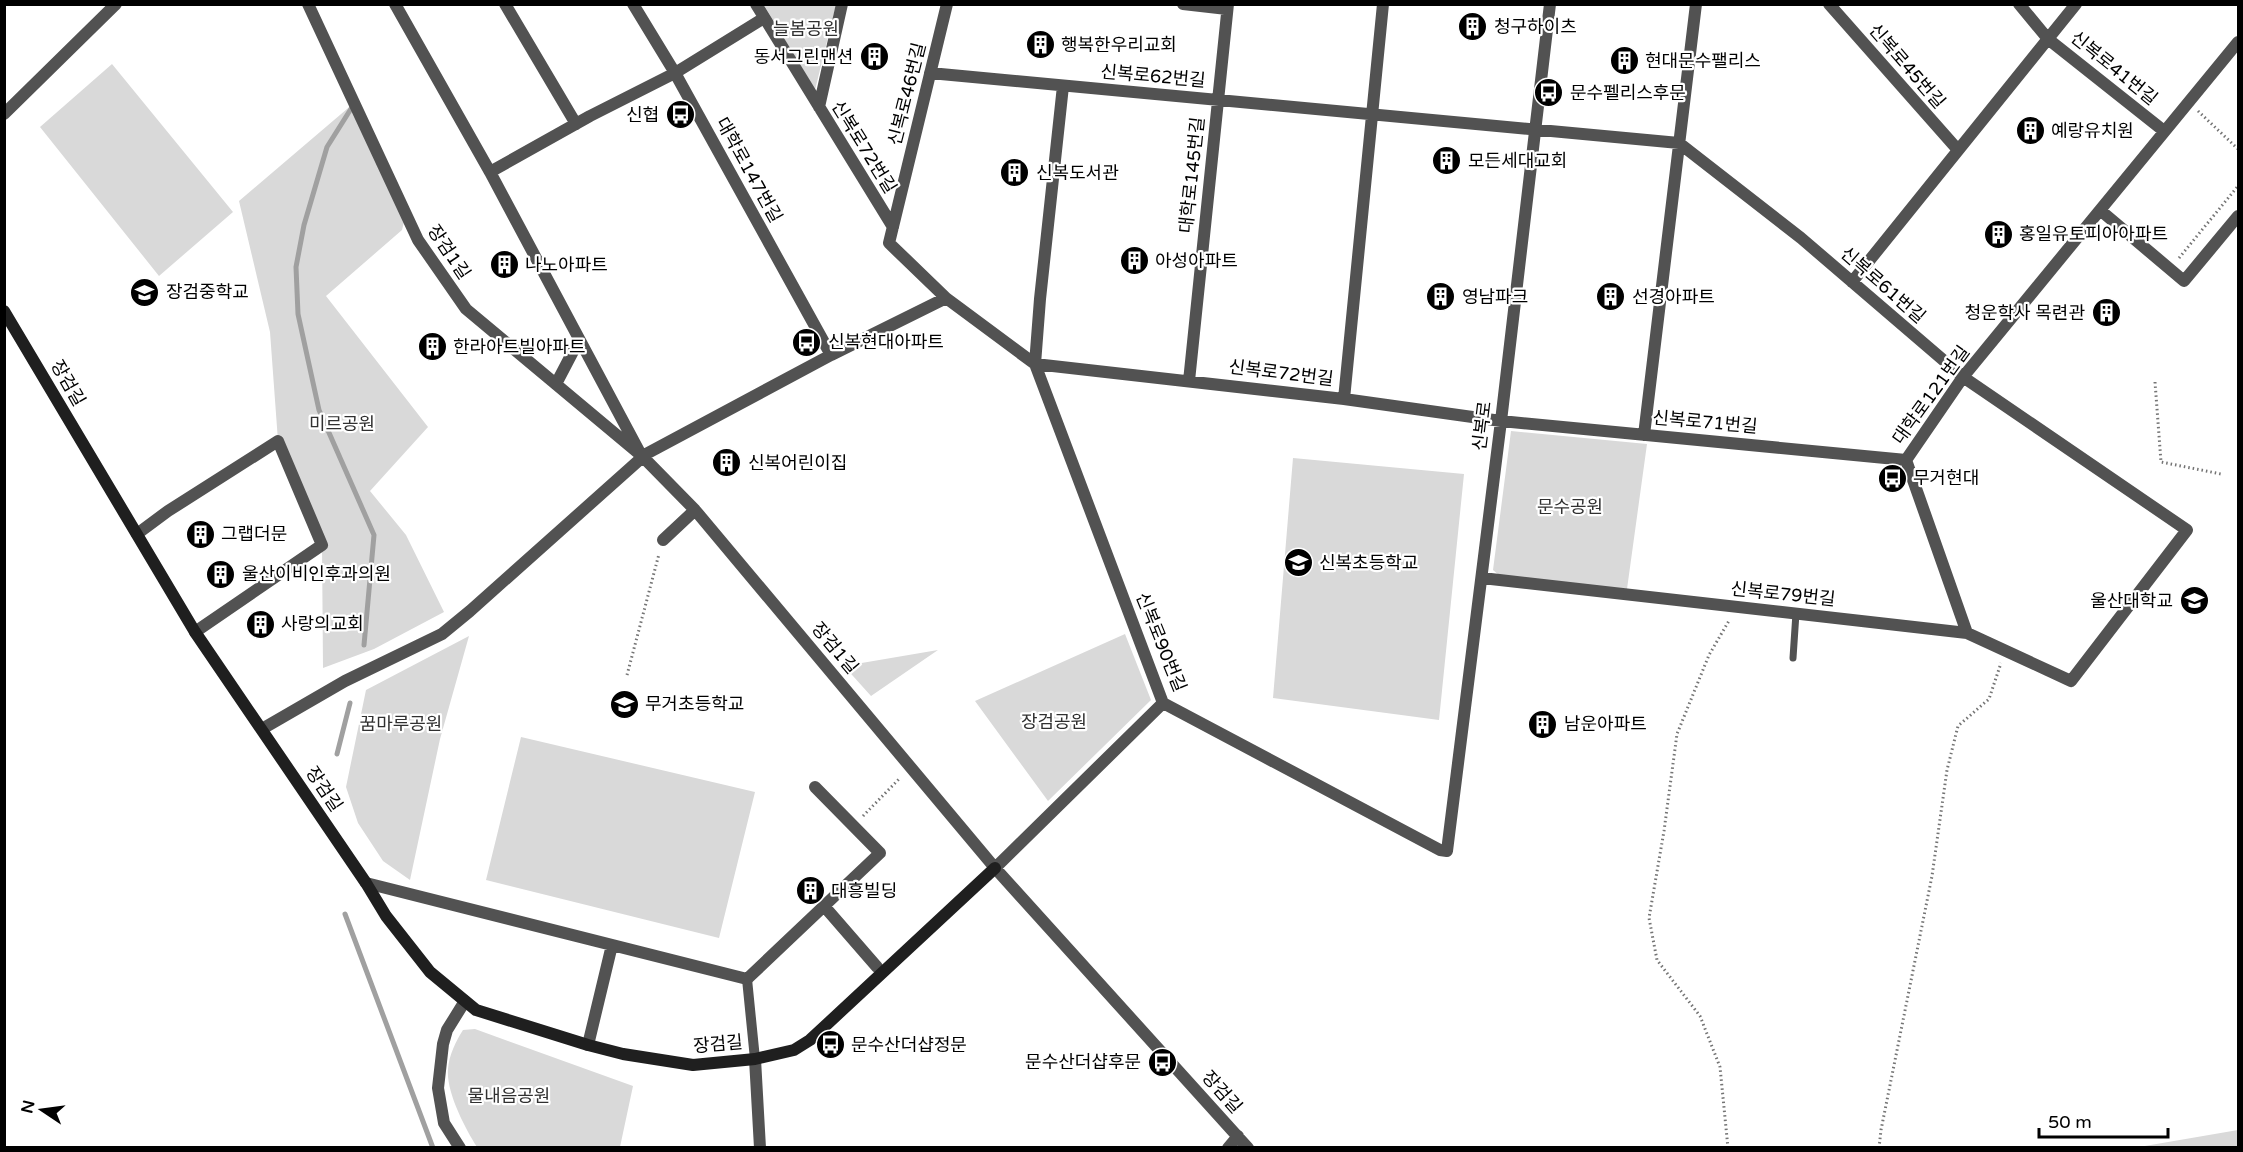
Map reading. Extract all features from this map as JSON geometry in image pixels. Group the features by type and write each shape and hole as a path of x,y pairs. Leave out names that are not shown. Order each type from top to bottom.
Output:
{"main road":[{"name":"장검길","path":"4,311 195,632 386,916 430,972 476,1010 623,1054 693,1065 755,1059 794,1050 810,1040 995,868"}],"street":[{"path":"4,114 116,4"},
{"name":"장검1길","path":"308,4 417,240 466,309 643,457 695,510 912,766 995,868"},
{"name":"장검1길","path":"395,4 643,457"},
{"path":"506,4 576,124"},
{"name":"대학로147번길","path":"633,4 675,73 831,356"},
{"name":"신복로72번길","path":"756,4 893,227 889,243 946,298 1035,363 1344,399 1501,421"},
{"path":"819,107 842,4"},
{"name":"신복로46번길","path":"893,227 947,4"},
{"name":"대학로145번길","path":"1183,4 1228,7 1189,381"},
{"path":"1372,114 1383,4"},
{"name":"신복로","path":"1447,851 1550,4"},
{"path":"1644,435 1696,4"},
{"name":"신복로45번길","path":"1829,4 1958,150"},
{"name":"신복로41번길","path":"2019,4 2048,39 2164,132"},
{"path":"1852,282 2076,4"},
{"path":"489,172 675,73 764,18"},
{"name":"대학로121번길","path":"1967,633 1906,460 1963,377 2238,42"},
{"name":"신복로62번길","path":"930,73 1535,129"},
{"path":"1035,363 1063,86"},
{"name":"신복로72번길","path":"1344,399 1372,114"},
{"path":"1535,129 1679,143"},
{"name":"신복로61번길","path":"1679,143 1801,238 1963,377 2187,530 2071,681"},
{"path":"2100,210 2184,281 2238,216"},
{"path":"262,729 345,681 442,634 479,604 643,457 831,356 946,298"},
{"path":"556,384 579,340"},
{"name":"신복로90번길","path":"1035,363 1163,703 1440,850 1447,851"},
{"name":"신복로71번길","path":"1501,421 1906,460"},
{"path":"137,534 168,511 278,441 322,545 195,632"},
{"path":"663,540 695,510"},
{"name":"신복로79번길","path":"1482,578 1967,633 2071,681"},
{"path":"995,868 1163,703"},
{"path":"747,979 880,853 815,787"},
{"name":"장검길","path":"995,868 1248,1148"},
{"path":"366,884 747,979"},
{"path":"824,906 877,967"},
{"path":"588,1045 612,945"},
{"path":"747,979 755,1059 760,1148"},
{"path":"460,1148 444,1123 438,1088 443,1044 447,1030 465,1001"},
{"path":"1228,1148 1238,1136"}],"lane":[{"path":"1793,658 1796,613"}],"path":[{"path":"2188,103 2238,148"},
{"path":"2170,269 2238,186"},
{"path":"2154,382 2161,462 2222,474"},
{"path":"627,675 663,540"},
{"path":"1728,1148 1720,1067 1700,1016 1657,960 1649,918 1677,734 1709,655 1736,607"},
{"path":"1880,1148 1881,1130 1932,876 1947,770 1958,726 1989,699 2003,650"},
{"path":"854,826 912,766"}],"green space":[{"name":"늘봄공원","path":"764,5 836,5 815,90"},
{"path":"112,64 233,212 159,276 40,127"},
{"name":"미르공원","path":"354,103 406,214 402,230 326,296 428,427 370,491 406,535 444,612 374,649 323,668 322,545 278,441 270,332 239,201"},
{"name":"문수공원","path":"1511,431 1647,444 1627,589 1500,576 1493,570"},
{"path":"1293,458 1464,474 1439,720 1273,698"},
{"name":"장검공원","path":"1125,634 1151,700 1048,801 975,701"},
{"name":"꿈마루공원","path":"469,636 440,739 410,880 383,861 358,823 346,787 366,690"},
{"path":"938,650 871,696 844,666"},
{"path":"521,737 755,792 719,938 486,880"},
{"name":"물내음공원","path":"475,1029 633,1086 620,1147 477,1147 453,1099 448,1078 453,1048 463,1030"},
{"path":"2238,1130 2238,1147 2139,1147"}],"waterway":[{"path":"354,104 327,147 304,225 296,267 298,314 319,410 374,535 364,645"},
{"path":"337,754 350,703"},
{"path":"345,914 433,1148"}],"place":[{"name":"청구하이츠","path":"1473,27"},
{"name":"행복한우리교회","path":"1040,45"},
{"name":"동서그린맨션","path":"874,57"},
{"name":"현대문수팰리스","path":"1624,61"},
{"name":"문수펠리스후문","path":"1549,93"},
{"name":"신협","path":"680,115"},
{"name":"예랑유치원","path":"2030,131"},
{"name":"모든세대교회","path":"1447,161"},
{"name":"신복도서관","path":"1015,173"},
{"name":"홍일유토피아아파트","path":"1998,234"},
{"name":"아성아파트","path":"1134,261"},
{"name":"나노아파트","path":"504,265"},
{"name":"장검중학교","path":"145,292"},
{"name":"영남파크","path":"1441,297"},
{"name":"선경아파트","path":"1611,297"},
{"name":"청운학사 목련관","path":"2106,313"},
{"name":"신복현대아파트","path":"807,342"},
{"name":"한라아트빌아파트","path":"432,347"},
{"name":"신복어린이집","path":"727,463"},
{"name":"무거현대","path":"1892,478"},
{"name":"그랩더문","path":"200,534"},
{"name":"신복초등학교","path":"1298,563"},
{"name":"울산이비인후과의원","path":"221,574"},
{"name":"울산대학교","path":"2194,601"},
{"name":"사랑의교회","path":"260,624"},
{"name":"무거초등학교","path":"624,704"},
{"name":"남운아파트","path":"1543,724"},
{"name":"대흥빌딩","path":"810,891"},
{"name":"문수산더샵정문","path":"830,1045"},
{"name":"문수산더샵후문","path":"1162,1062"}]}
